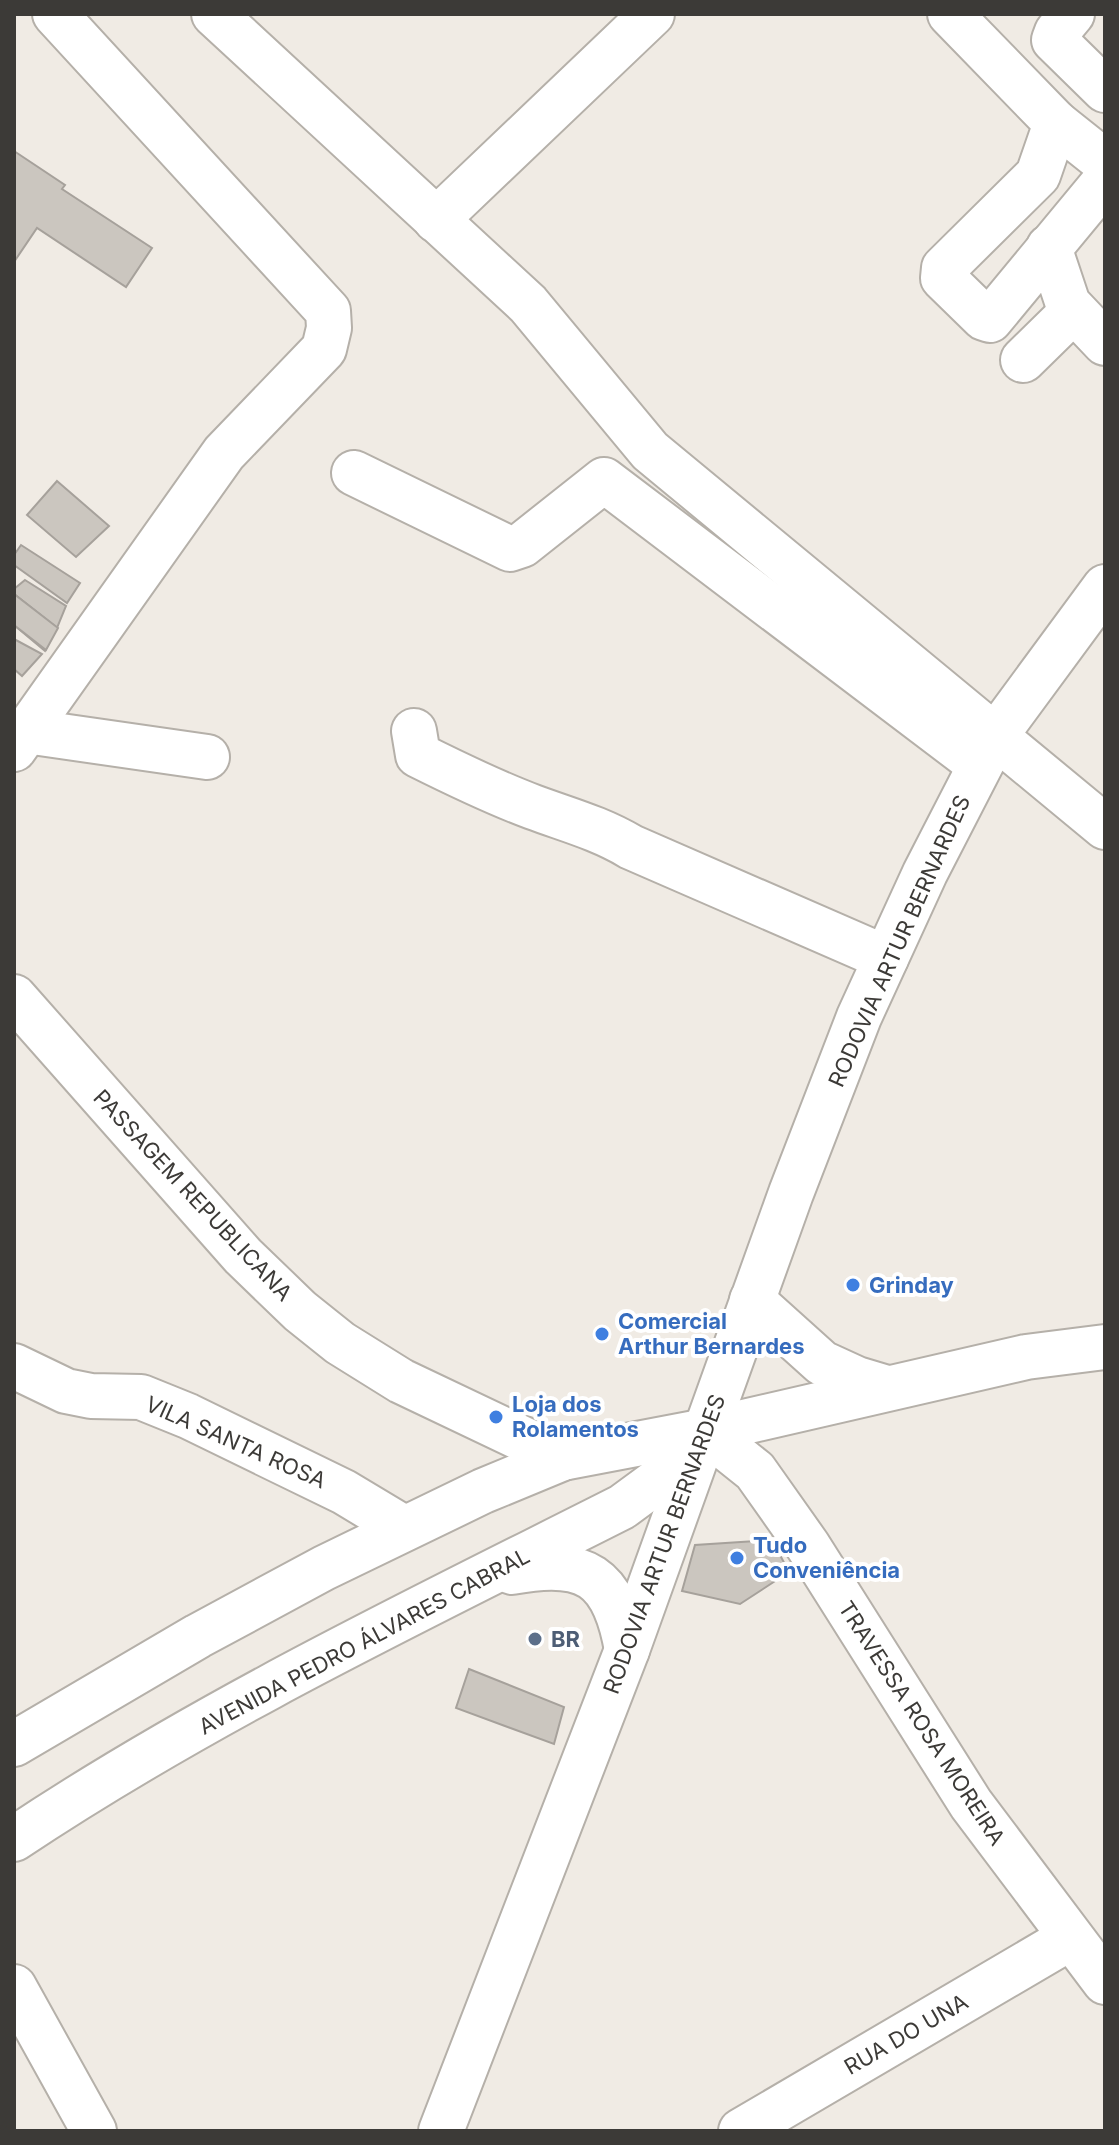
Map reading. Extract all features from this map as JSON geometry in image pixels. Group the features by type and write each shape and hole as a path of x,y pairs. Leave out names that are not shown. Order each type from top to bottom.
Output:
{"main road":[{"path":"20,740 224,453 324,349 329,328 328,311 55,14"},
{"path":"214,14 528,304 650,451 988,750"},
{"path":"436,220 652,14"},
{"path":"1072,14 1054,40 1105,90"},
{"path":"1091,14 1105,27"},
{"path":"973,22 1056,123 1105,162"},
{"path":"1056,123 1038,175 944,268 942,275 984,318 990,320 1105,181"},
{"path":"1049,247 1064,296 1073,311 1105,343"},
{"path":"1023,360 1073,311"},
{"path":"354,473 510,549 522,545 604,480 650,451"},
{"path":"604,480 988,750 1105,827"},
{"name":"RODOVIA ARTUR BERNARDES","path":"441,2131 627,1650 752,1300 859,1017 925,873 988,750 1105,587"},
{"path":"414,731 418,755 474,783 533,807 601,829 631,847 886,958"},
{"path":"20,740 207,757"},
{"name":"PASSAGEM REPUBLICANA","path":"14,997 243,1256 300,1311 340,1343 401,1381 563,1458"},
{"path":"752,1300 822,1363 887,1388"},
{"path":"14,1744 198,1636 404,1528 563,1458 705,1431 1026,1357 1102,1353"},
{"name":"VILA SANTA ROSA","path":"14,1366 66,1391 91,1396 141,1397 188,1416 344,1492 404,1528"},
{"name":"AVENIDA PEDRO ÁLVARES CABRAL","path":"14,1839 162,1748 361,1638 622,1507 656,1482 705,1431"},
{"name":"TRAVESSA ROSA MOREIRA","path":"705,1431 755,1471 808,1546 971,1804 1105,1982"},
{"path":"482,1578 539,1568 578,1570 601,1586 615,1605 627,1650"},
{"name":"RUA DO UNA","path":"741,2131 1070,1938"},
{"path":"14,1987 94,2131"}],"building":[{"path":"14,151 65,185 62,189 152,248 126,287 37,228 14,262"},
{"path":"57,481 109,526 76,557 27,515"},
{"path":"21,545 80,583 67,603 14,565 14,555"},
{"path":"25,580 66,606 57,628 14,594 14,589"},
{"path":"14,594 57,628 45,651 14,625"},
{"path":"14,594 58,628 46,650 14,625"},
{"path":"14,639 42,654 22,676 14,669"},
{"name":"Tudo Conveniência","path":"772,1540 789,1572 740,1604 682,1591 695,1545"},
{"path":"469,1669 564,1707 554,1744 456,1708"}],"place":[{"name":"Grinday","path":"853,1285"},
{"name":"Comercial Arthur Bernardes","path":"602,1334"},
{"name":"Loja dos Rolamentos","path":"496,1417"},
{"name":"Tudo Conveniência","path":"737,1558"},
{"name":"BR","path":"535,1639"}]}
